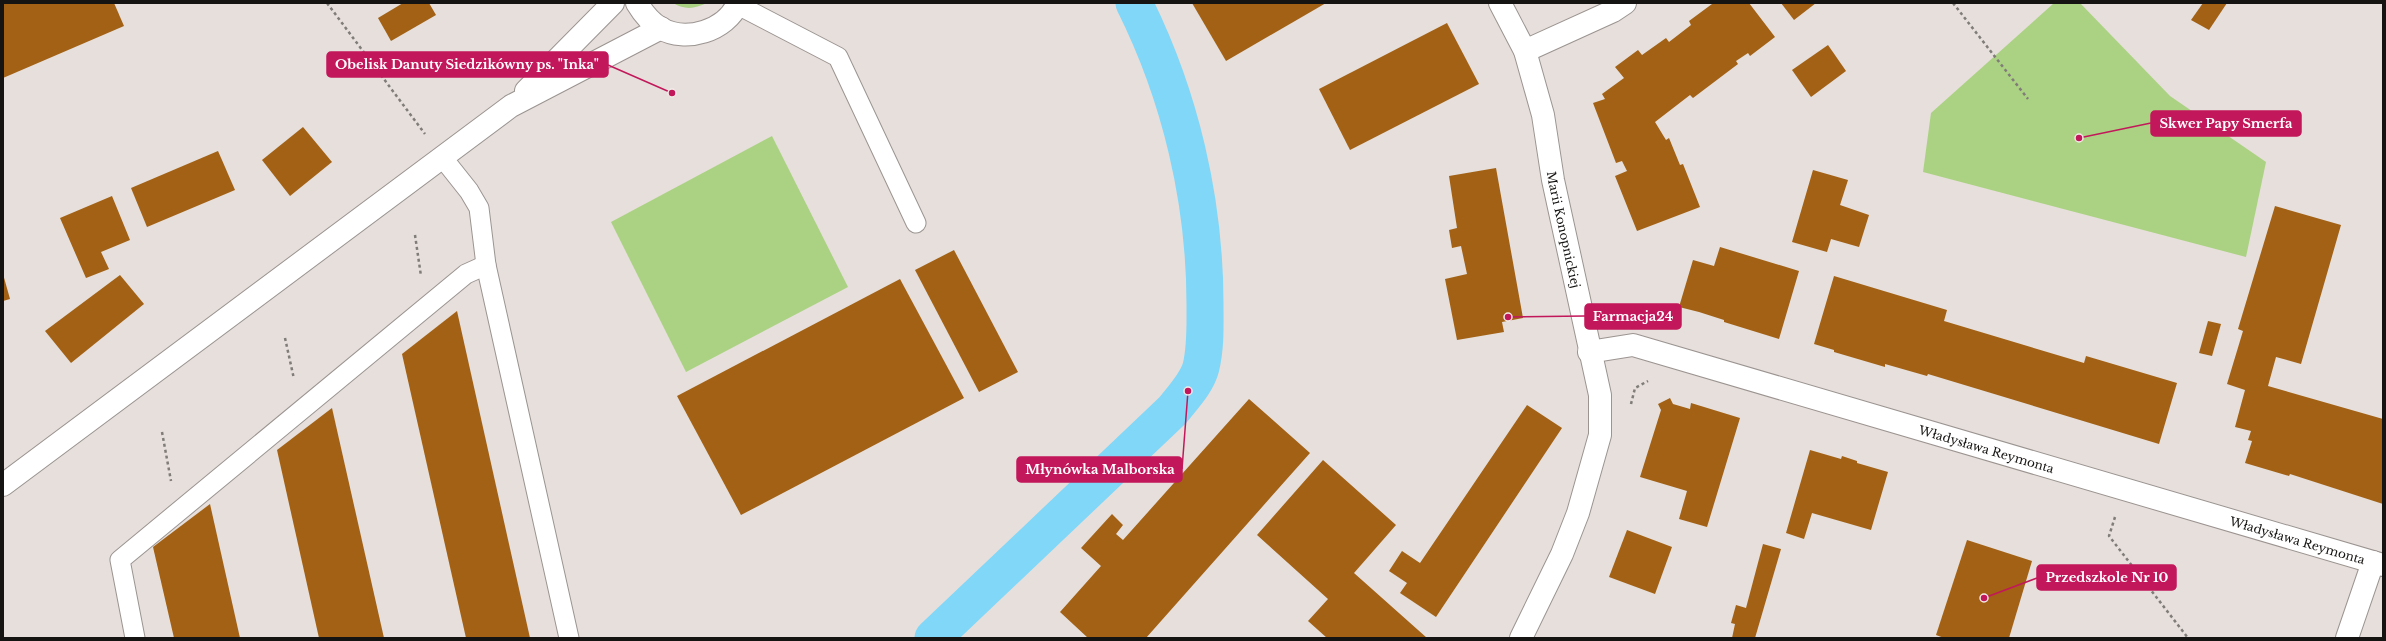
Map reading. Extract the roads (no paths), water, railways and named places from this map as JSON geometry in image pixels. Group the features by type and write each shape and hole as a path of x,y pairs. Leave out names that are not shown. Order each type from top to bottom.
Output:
{"street":[{"path":"3,485 511,106 613,3"},
{"path":"637,3 646,17 660,28 677,34 694,34 710,30 725,20 738,4"},
{"name":"Marii Konopnickiej","path":"1500,3 1525,51 1543,114 1553,180 1589,352 1600,395 1600,435 1578,513 1562,554 1521,638"},
{"path":"1525,51 1613,11 1625,3"},
{"path":"511,106 660,28"},
{"name":"Władysława Reymonta","path":"1589,352 1633,345 2378,564"},
{"path":"2347,638 2378,564"}],"lane":[{"path":"738,4 838,57 916,223"},
{"path":"442,157 469,191 479,208 486,265 570,638"},
{"path":"135,638 120,560 466,274 486,265"}],"waterway":[{"path":"933,638 1173,410 1193,384 1201,367 1205,336 1204,265 1195,187 1177,111 1150,38 1134,3"}],"place":[{"name":"Obelisk Danuty Siedzikówny ps. \"Inka\"","path":"672,93"},
{"name":"Skwer Papy Smerfa","path":"2079,138"},
{"name":"Farmacja24","path":"1508,317"},
{"name":"Młynówka Malborska","path":"1188,391"},
{"name":"Przedszkole Nr 10","path":"1984,598"}]}
